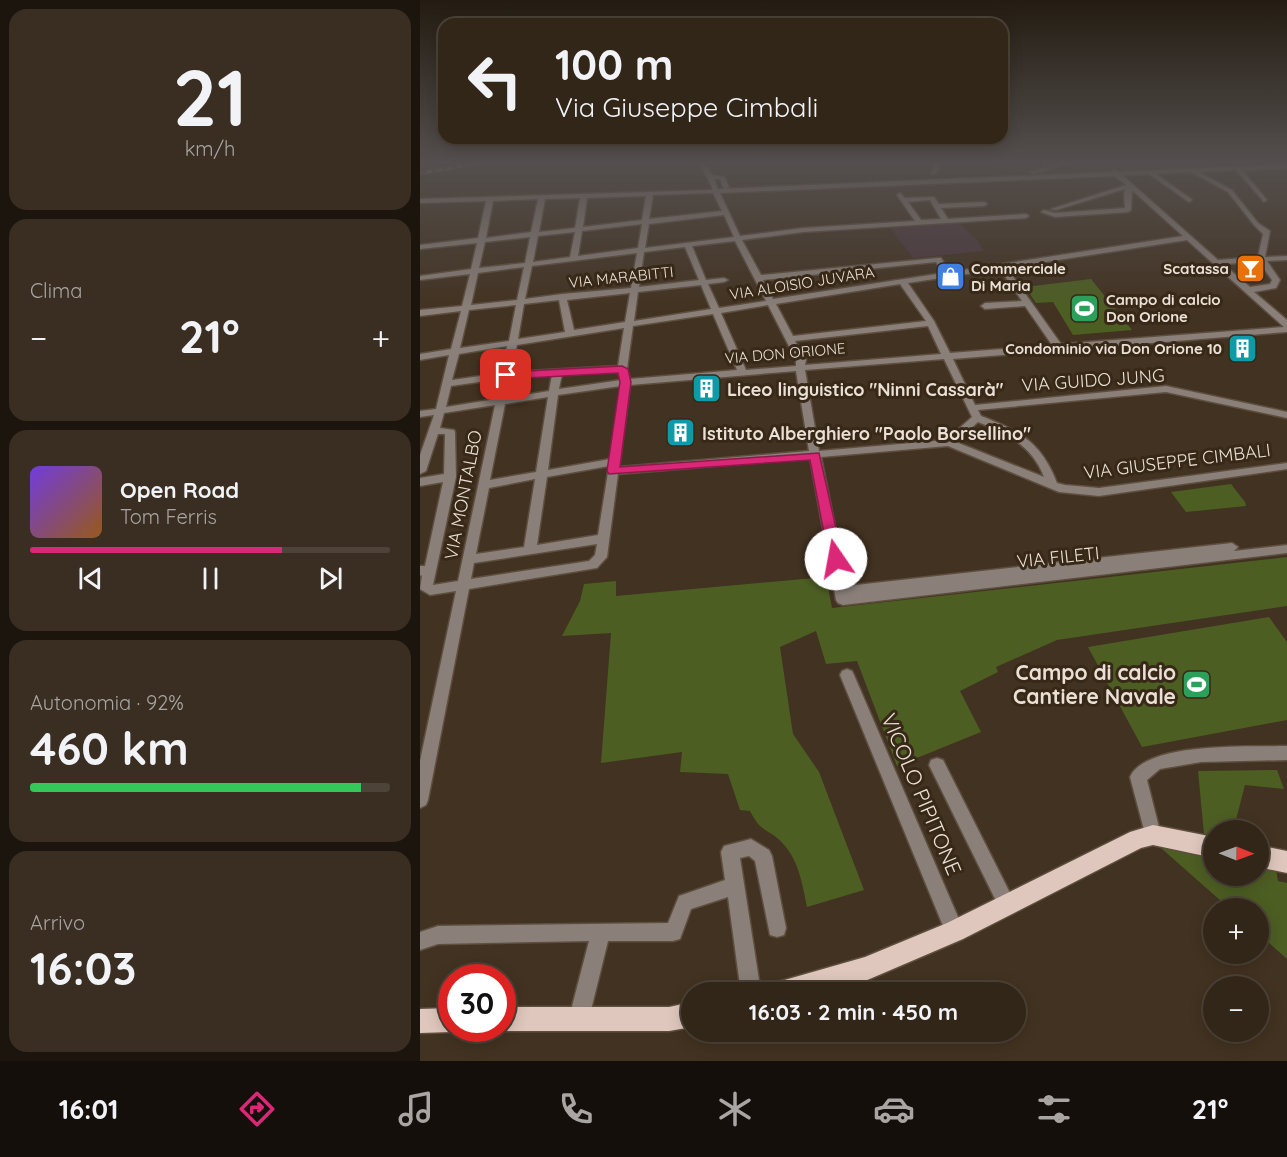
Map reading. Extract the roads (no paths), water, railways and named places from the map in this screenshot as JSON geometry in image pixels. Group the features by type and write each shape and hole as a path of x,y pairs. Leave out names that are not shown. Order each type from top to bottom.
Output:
{"main road":[{"path":"820,982 866,969 956,930 1138,839 1153,835 1203,846"},
{"path":"1269,858 1287,862"},
{"path":"516,1019 669,1019 681,1016"},
{"path":"420,1021 438,1020"}],"street":[{"path":"420,471 440,411 488,212"},
{"name":"VIA MONTALBO","path":"420,800 423,776 539,212"},
{"path":"574,258 582,212"},
{"path":"434,430 450,432 450,477 425,570 426,588 463,585 593,566 601,557 605,538 626,382 622,369 647,212"},
{"path":"912,212 919,222"},
{"path":"941,212 946,220"},
{"path":"1046,212 1055,215 1106,212"},
{"path":"1161,212 1286,326"},
{"path":"1246,212 1267,233 1261,259 1276,280 1273,286 1249,290"},
{"path":"420,247 726,213 801,363 815,456 842,591"},
{"path":"420,278 803,230 1026,216"},
{"name":"VIA ALOISIO JUVARA","path":"420,357 1189,237"},
{"path":"687,244 742,372"},
{"path":"1218,262 1287,258"},
{"path":"758,278 938,260 948,274"},
{"path":"1002,266 1056,343"},
{"name":"VIA MARABITTI","path":"420,313 724,280"},
{"path":"902,281 931,323 977,418 1008,430 1034,448 1046,464 1052,483"},
{"path":"562,296 570,333"},
{"path":"984,306 1029,303"},
{"path":"789,339 931,323"},
{"name":"VIA DON ORIONE","path":"420,414 626,382 742,372 801,363 1286,326"},
{"path":"446,384 506,375 622,369"},
{"path":"530,550 557,373"},
{"name":"VIA GUIDO JUNG","path":"971,408 1166,389 1287,415"},
{"path":"949,443 977,418"},
{"name":"VIA GIUSEPPE CIMBALI","path":"484,485 614,466 815,456 949,443 1063,489 1099,492 1287,466"},
{"path":"420,482 450,477"},
{"path":"468,560 605,538"},
{"name":"VIA FILETI","path":"1287,541 842,591 843,600 1287,549"},
{"name":"VICOLO PIPITONE","path":"848,675 956,930"},
{"path":"1153,835 1138,777 1156,764 1201,755 1287,753"},
{"path":"937,765 1007,905"},
{"path":"749,982 730,852 751,847 763,856 777,928"},
{"path":"420,941 438,935 673,932 685,902 735,886"},
{"path":"579,1018 601,932"}],"place":[{"name":"Scatassa","path":"1250,268"},
{"name":"Commerciale Di Maria","path":"950,277"},
{"name":"Campo di calcio Don Orione","path":"1085,308"},
{"name":"Condominio via Don Orione 10","path":"1243,348"},
{"name":"Liceo linguistico \"Ninni Cassarà\"","path":"706,389"},
{"name":"Istituto Alberghiero \"Paolo Borsellino\"","path":"681,433"},
{"name":"Campo di calcio Cantiere Navale","path":"1197,684"}]}
